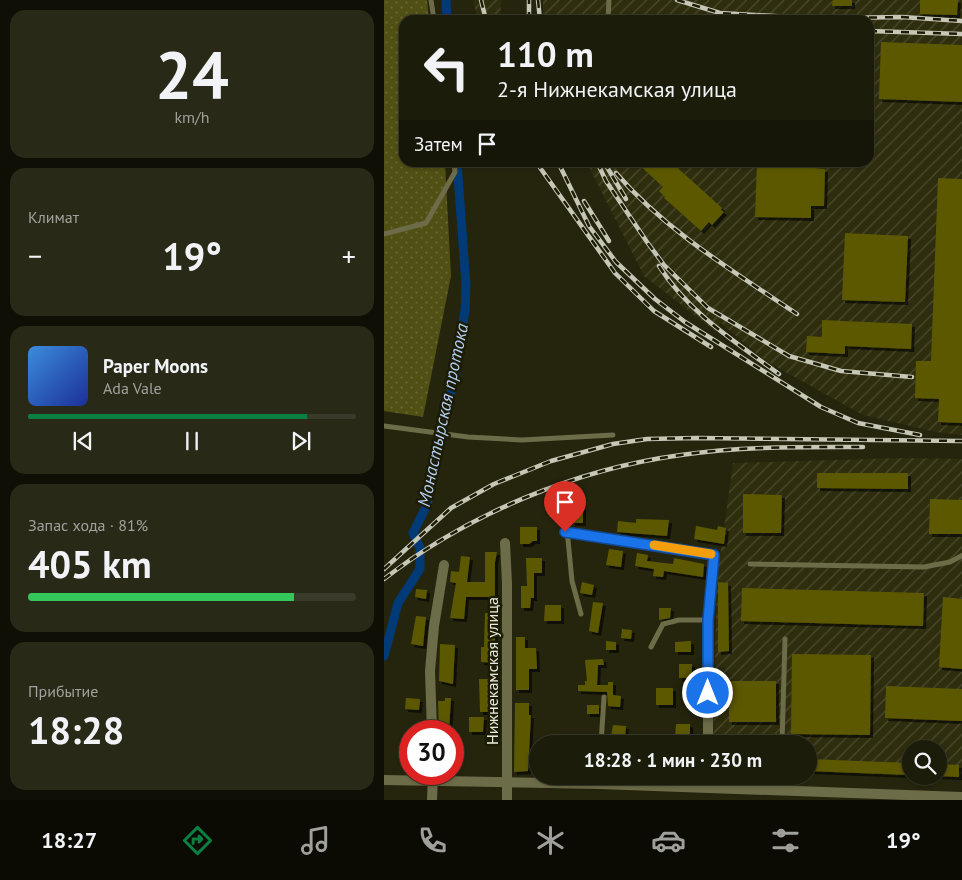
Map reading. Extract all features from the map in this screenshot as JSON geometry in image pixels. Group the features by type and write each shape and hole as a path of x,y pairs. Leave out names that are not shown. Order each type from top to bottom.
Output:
{"street":[{"path":"565,532 714,555 708,620 708,735"},
{"name":"Нижнекамская улица","path":"505,543 507,583 507,800"},
{"path":"432,720 430,671 434,626 444,564"},
{"path":"464,780 529,782"},
{"path":"432,800 433,785"},
{"path":"668,785 782,791 800,796 962,797"}],"lane":[{"path":"431,0 433,15"},
{"path":"608,15 609,0"},
{"path":"384,234 426,223 455,172 454,167"},
{"path":"384,426 468,437 522,440 613,435"},
{"path":"565,509 565,532 572,581 581,614"},
{"path":"750,564 924,568 950,562 962,556"},
{"path":"651,647 663,624 679,620 708,620"},
{"path":"782,735 784,640"},
{"path":"602,735 604,697"},
{"path":"782,785 782,791"}],"shaded area":[{"path":"384,0 427,0 428,15 399,15 399,167 445,167 451,276 423,417 384,411"},
{"path":"473,0 501,0 500,15 477,15"},
{"path":"543,0 962,0 962,435 936,432 863,415 764,360 721,323 715,331 644,276 589,167 874,167 874,15 543,15"},
{"path":"900,458 962,459 962,779 947,778 947,740 902,740 902,776 817,772 817,735 713,735 717,579 733,463"}],"building":[{"path":"833,0 852,0 852,6 832,6"},
{"path":"920,0 958,0 957,15 920,14"},
{"path":"881,42 963,45 963,102 879,99"},
{"path":"641,167 677,167 722,208 721,210 724,212 712,225 709,222 701,231 664,198 659,191 663,187"},
{"path":"757,167 814,167 825,169 824,206 811,206 811,218 755,217"},
{"path":"938,178 963,179 963,423 938,422 939,399 915,398 916,361 931,361"},
{"path":"845,233 908,236 905,302 842,300"},
{"path":"822,320 912,324 911,349 845,346 845,354 806,352 807,336 822,337"},
{"path":"817,473 908,473 908,489 817,488"},
{"path":"743,494 782,495 781,533 743,533"},
{"path":"930,499 963,500 963,534 929,534"},
{"path":"572,503 583,503 583,523 572,523"},
{"path":"636,519 669,520 667,536 617,532 618,521 636,523"},
{"path":"696,526 717,530 718,526 726,528 724,544 694,539"},
{"path":"520,527 537,527 537,541 529,544 520,544"},
{"path":"609,549 623,551 621,567 606,565"},
{"path":"485,552 497,552 495,562 495,663 481,662 481,647 484,647 485,613 488,613 489,597 466,597 464,619 450,618 456,583 450,582 451,571 459,572 461,556 470,557 467,582 485,582"},
{"path":"637,553 648,555 647,561 673,564 674,558 704,564 703,577 664,571 663,577 653,576 654,569 635,566"},
{"path":"526,558 542,558 542,573 534,573 534,598 531,598 530,608 521,608 521,586 527,586"},
{"path":"582,582 594,585 592,595 580,593"},
{"path":"718,582 728,583 729,651 718,652"},
{"path":"742,588 924,593 923,626 741,621"},
{"path":"416,589 427,590 426,599 415,597"},
{"path":"943,597 963,599 963,669 939,667"},
{"path":"593,602 603,603 598,633 589,631"},
{"path":"545,605 561,605 561,621 544,621"},
{"path":"659,608 671,608 670,618 659,620"},
{"path":"416,616 426,617 423,646 411,644"},
{"path":"622,629 632,630 631,639 621,638"},
{"path":"516,637 525,637 525,648 536,648 537,669 529,669 529,690 516,690"},
{"path":"606,641 616,642 616,650 606,650"},
{"path":"691,641 691,652 675,652 675,642"},
{"path":"440,644 455,645 453,684 439,681"},
{"path":"792,654 871,655 870,735 791,734"},
{"path":"603,659 604,665 598,665 597,685 608,685 608,682 613,682 613,695 621,696 620,707 608,706 607,692 578,691 578,685 585,685 585,681 587,681 585,660"},
{"path":"679,664 692,664 692,678 679,678"},
{"path":"479,679 493,679 493,712 480,712"},
{"path":"729,681 776,681 776,722 729,722"},
{"path":"886,686 963,689 963,721 885,718"},
{"path":"656,688 673,688 673,705 656,705"},
{"path":"406,698 420,699 419,710 405,709"},
{"path":"445,698 451,698 450,720 439,720 438,701 445,701"},
{"path":"515,703 529,703 529,715 531,715 528,771 514,772"},
{"path":"587,705 599,705 599,714 587,714"},
{"path":"469,717 484,717 483,732 469,732"},
{"path":"676,724 690,724 690,735 675,735"},
{"path":"613,725 626,726 625,735 611,735"},
{"path":"817,759 902,763 902,775 817,771"},
{"path":"947,764 959,765 959,777 947,776"}],"waterway":[{"name":"Монастырская протока","path":"446,0 447,15"},
{"name":"Монастырская протока","path":"384,656 398,603 420,569 420,548 413,533 427,505 455,374 465,310 466,285 457,167"}],"railway":[{"path":"481,0 485,15"},
{"path":"529,0 529,15"},
{"path":"538,0 540,15"},
{"path":"677,0 720,13 755,15"},
{"path":"874,17 902,17 963,21"},
{"path":"874,31 963,34"},
{"path":"540,167 615,273 654,311 711,347"},
{"path":"560,167 589,226 616,262 655,299 685,322 821,407 858,423 920,435"},
{"path":"599,167 606,181 664,265 708,308 789,356 841,371 912,377"},
{"path":"607,167 626,199"},
{"path":"616,173 678,232 797,314"},
{"path":"584,201 609,241"},
{"path":"659,266 671,283 698,312 729,338 779,374"},
{"path":"384,569 451,508 494,484 551,461 613,444 647,439 697,438 963,441"},
{"path":"384,579 451,534 487,515 563,483 602,471 642,462 704,452 772,448 863,447"}],"slow traffic":[{"path":"654,545 711,554"}],"route":[{"path":"565,532 714,555 708,620 708,693"}]}
